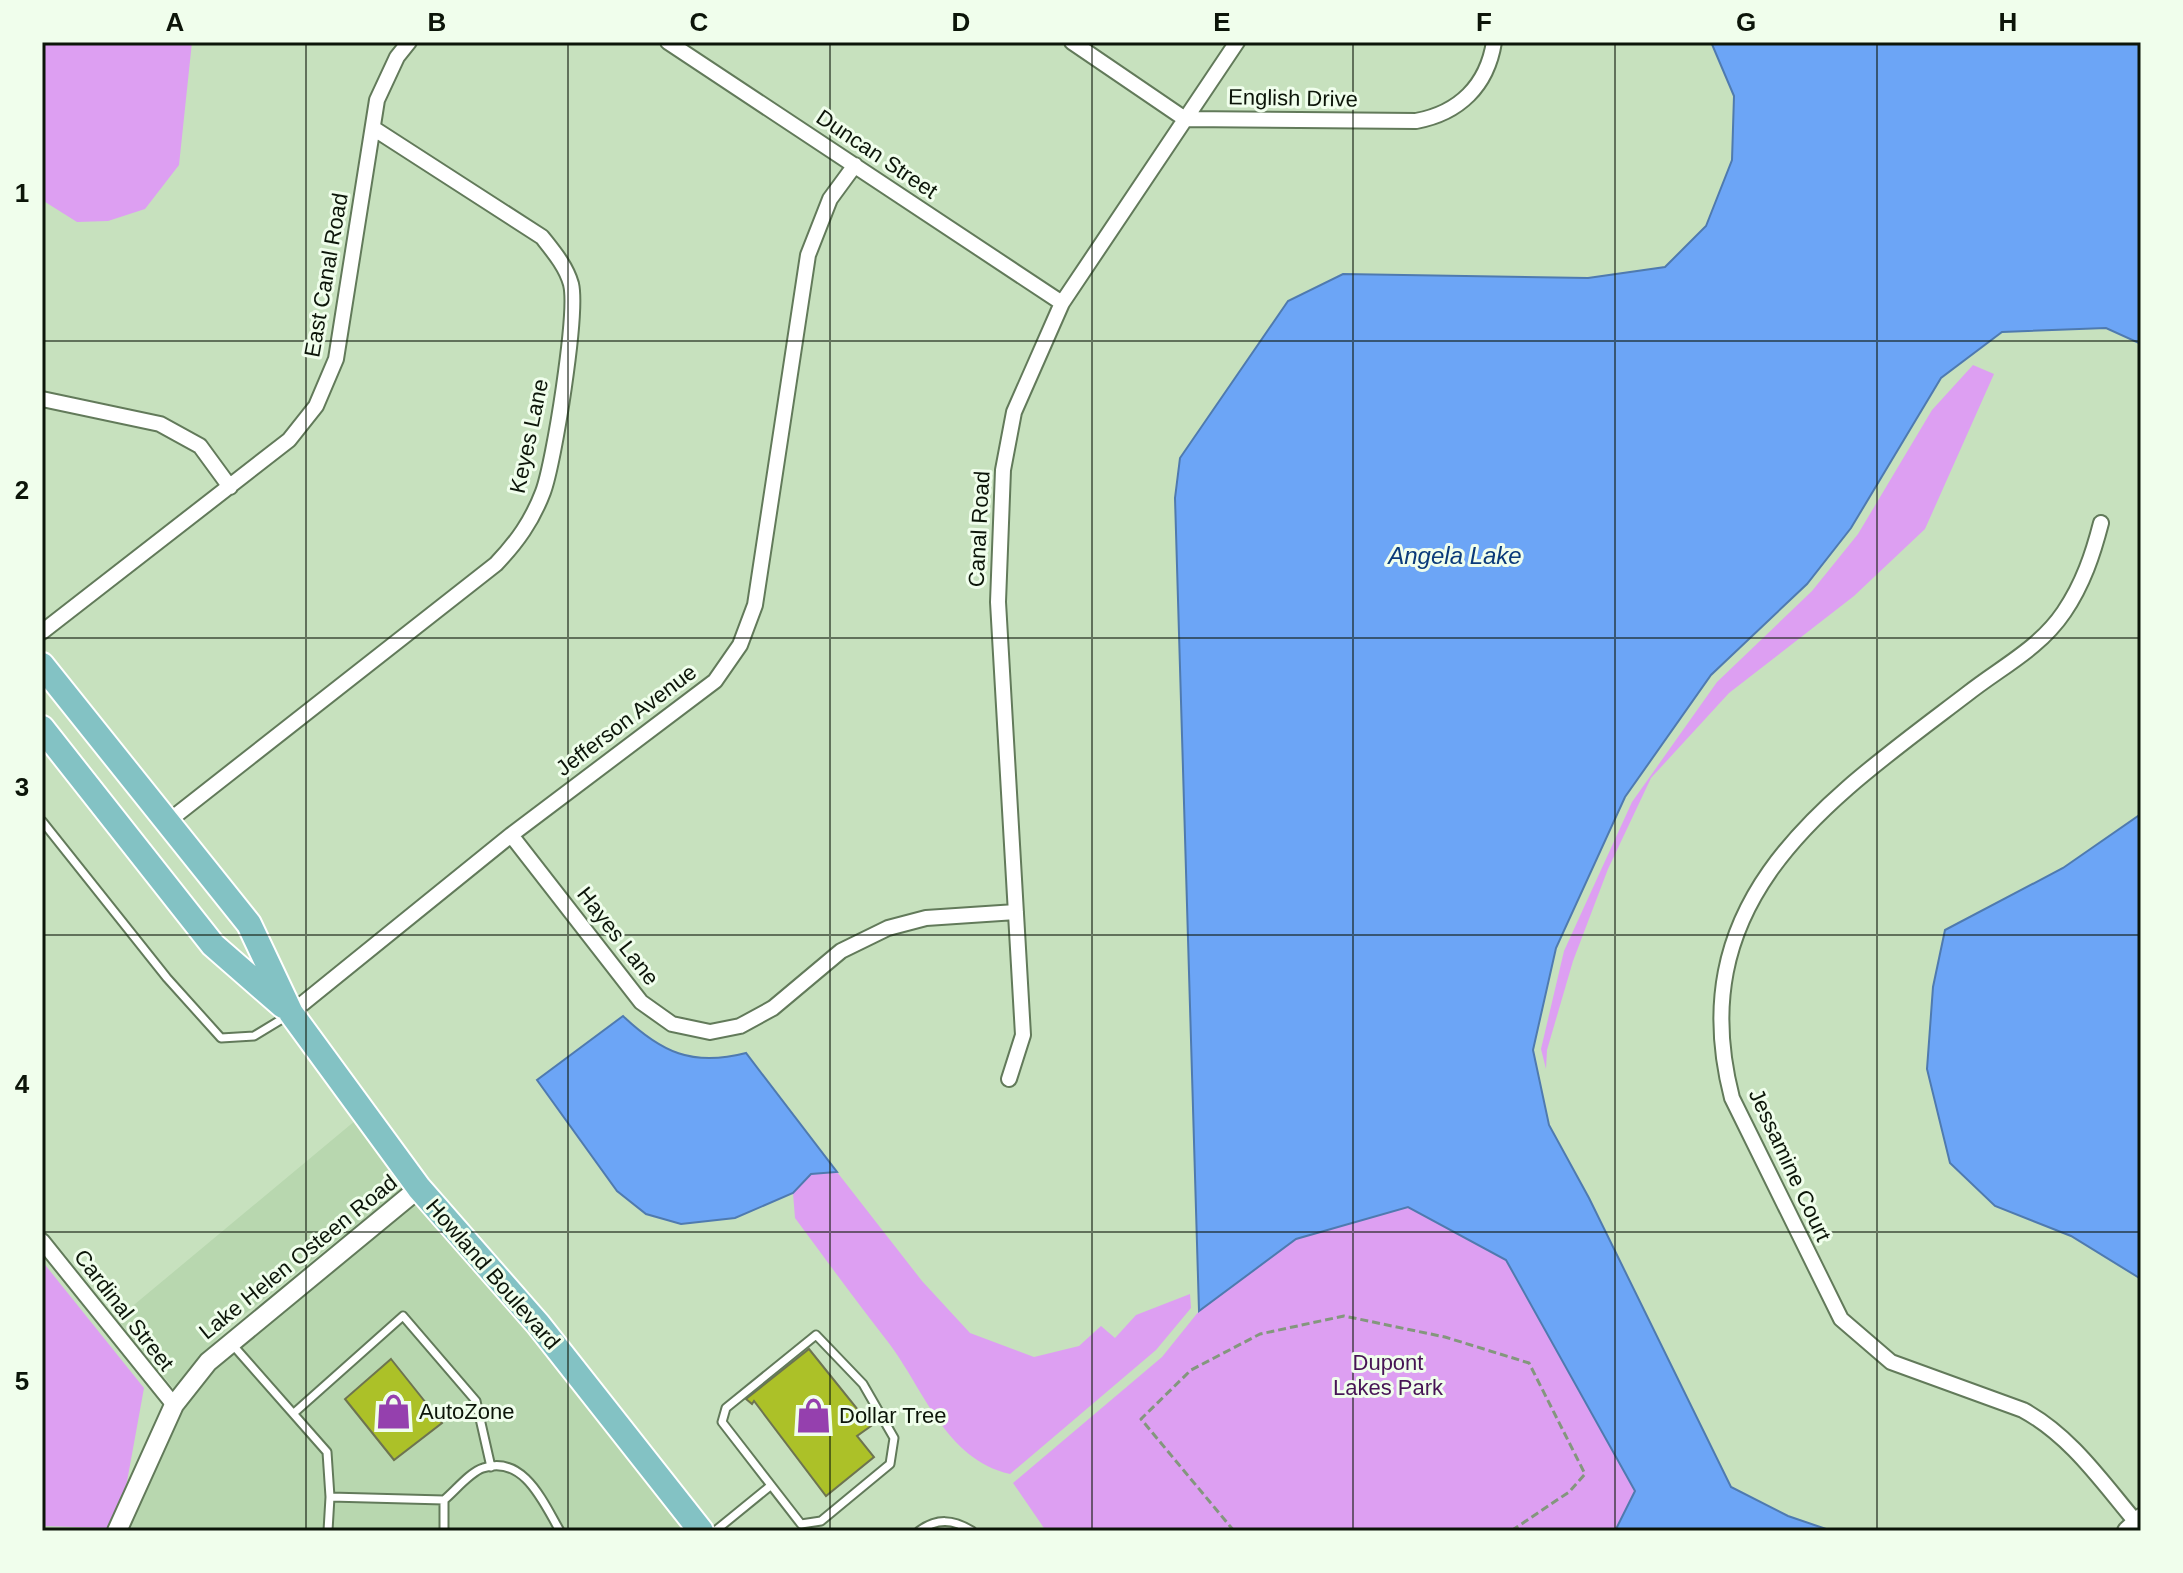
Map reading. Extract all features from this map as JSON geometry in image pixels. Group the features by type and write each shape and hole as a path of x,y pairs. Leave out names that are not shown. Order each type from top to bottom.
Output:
{"main road":[{"name":"Howland Boulevard","path":"42,665 249,924 291,1013 419,1188 538,1324 701,1531"},
{"path":"42,691 114,783 141,791"},
{"name":"Howland Boulevard","path":"42,728 213,945 291,1013"}],"street":[{"name":"East Canal Road","path":"42,632 289,440 316,406 336,359 377,100 397,57 409,42"},
{"name":"Duncan Street","path":"668,42 1062,303"},
{"path":"1072,42 1185,119"},
{"name":"Canal Road","path":"1009,1079 1023,1035 998,602 998,529 1003,470 1014,412 1062,303 1237,42"},
{"name":"English Drive","path":"1185,119 1416,121 1433,118 1464,101 1481,82 1491,63 1494,42"},
{"name":"Keyes Lane","path":"166,823 496,564 525,533 544,489 574,319 571,284 558,257 542,237 373,128"},
{"name":"Jefferson Avenue","path":"291,1013 511,835 715,681 740,645 755,605 808,255 830,199 855,165"},
{"path":"42,399 160,424 200,446 230,487"},
{"name":"Jessamine Court","path":"2101,523 2091,564 2063,613 2022,657 1974,688 1850,783 1803,827 1765,874 1729,953 1720,1013 1725,1073 1732,1098 1841,1319 1891,1362 2023,1410 2043,1421 2070,1444 2135,1524"},
{"name":"Hayes Lane","path":"511,835 641,1002 672,1024 710,1032 740,1026 773,1008 841,951 888,928 926,918 1016,912"},
{"name":"Lake Helen Osteen Road","path":"117,1531 174,1405 229,1341 419,1188"},
{"name":"Cardinal Street","path":"42,1241 174,1405"}],"lane":[{"path":"42,821 167,978 221,1038 254,1036 291,1013"},
{"path":"294,1413 403,1316 476,1401 491,1467"},
{"path":"816,1335 863,1384 879,1411 894,1438 890,1464 821,1521 801,1524 769,1487 722,1422 726,1408 816,1335"},
{"path":"229,1341 327,1452 330,1497 328,1531"},
{"path":"330,1497 444,1500 482,1468 507,1466 531,1481 560,1531"},
{"path":"715,1531 769,1487"},
{"path":"444,1500 444,1531"},
{"path":"919,1531 943,1520 960,1523 972,1531"}],"path":[{"path":"1234,1531 1141,1419 1191,1370 1260,1334 1344,1316 1445,1337 1529,1363 1585,1474 1569,1492 1511,1531"}],"shaded area":[{"path":"356,1120 405,1186 226,1329 174,1389 117,1319"},
{"path":"417,1203 531,1332 688,1531 128,1531 182,1411 215,1369 237,1347"},
{"path":"42,1526 108,1528 107,1531 42,1531"}],"green space":[{"path":"42,42 192,42 179,165 145,209 108,221 77,222 42,200"},
{"path":"1973,365 1994,374 1925,529 1854,596 1729,693 1651,778 1608,869 1573,961 1547,1050 1546,1069 1541,1049 1564,951 1632,802 1717,682 1812,591 1858,534 1932,410"},
{"path":"837,1172 922,1281 970,1333 1034,1357 1079,1346 1101,1326 1115,1338 1136,1315 1190,1294 1191,1308 1156,1350 1010,1474 988,1466 952,1438 888,1342 795,1218 793,1193 811,1174"},
{"name":"Dupont Lakes Park","path":"1408,1206 1506,1260 1636,1491 1663,1531 1046,1531 1013,1483 1162,1357 1199,1311 1296,1239"},
{"path":"42,1261 144,1388 126,1487 108,1528 42,1526"}],"water":[{"name":"Angela Lake","path":"1711,42 2141,42 2141,344 2106,328 2002,332 1941,378 1851,528 1807,584 1711,675 1625,797 1556,948 1533,1050 1549,1125 1589,1198 1731,1487 1788,1516 1832,1531 1615,1531 1635,1491 1506,1260 1408,1207 1296,1239 1199,1311 1175,498 1180,458 1288,301 1343,274 1588,278 1665,267 1706,226 1732,160 1734,96"},
{"path":"2141,814 2141,1279 2071,1236 1995,1206 1950,1163 1927,1069 1933,987 1945,930 2063,868"},
{"path":"623,1016 651,1039 678,1053 709,1058 746,1053 837,1172 811,1174 793,1193 735,1218 681,1224 646,1214 617,1191 537,1080"}],"building":[{"name":"Dollar Tree","path":"809,1349 871,1426 857,1436 874,1457 826,1496 754,1401 752,1404 746,1399"},
{"name":"AutoZone","path":"391,1359 442,1423 394,1460 345,1399"}],"place":[{"name":"AutoZone","path":"393,1411"},
{"name":"Dollar Tree","path":"813,1415"}]}
